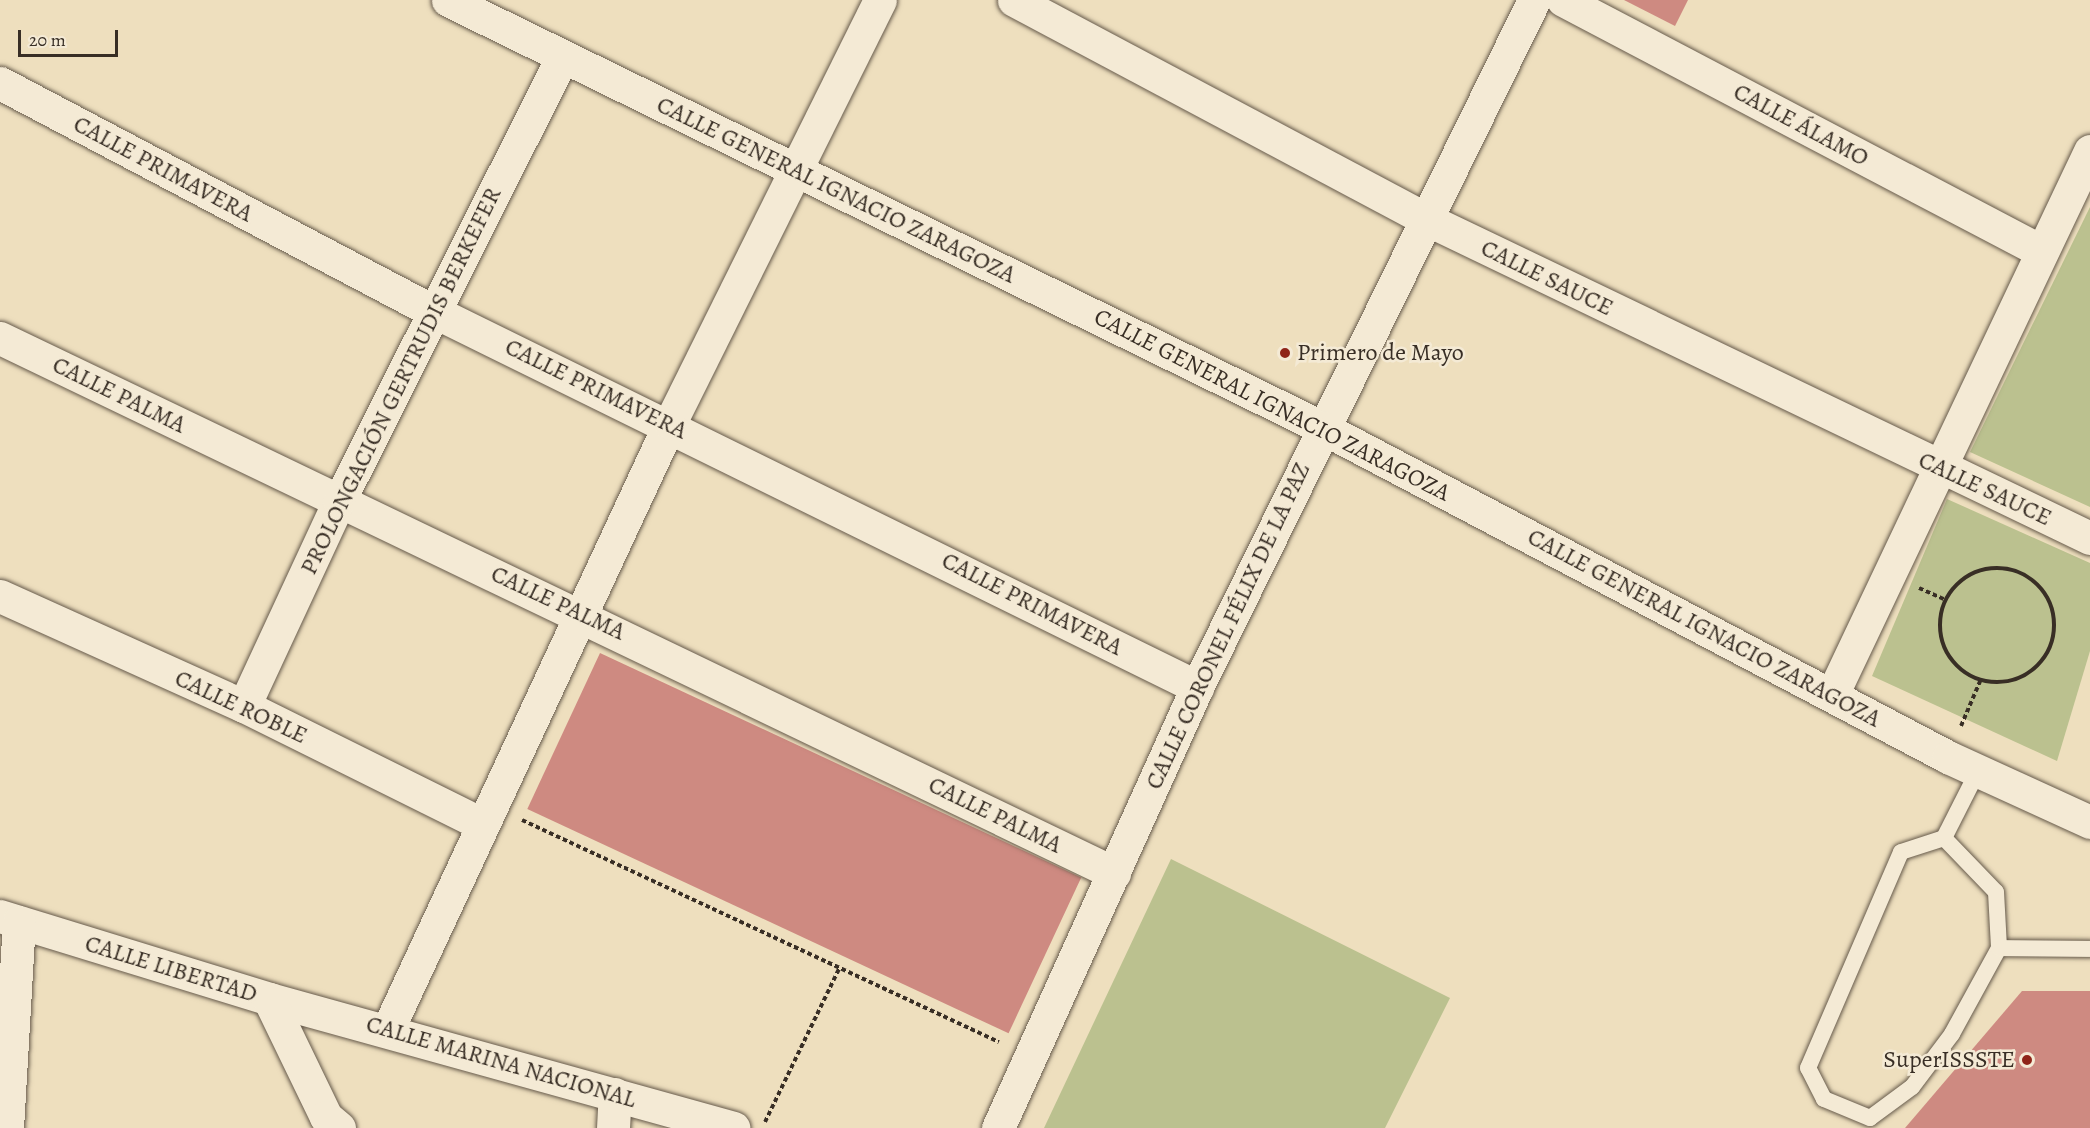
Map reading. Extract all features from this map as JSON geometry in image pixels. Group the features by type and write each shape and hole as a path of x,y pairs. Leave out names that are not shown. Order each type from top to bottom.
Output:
{"street":[{"name":"CALLE GENERAL IGNACIO ZARAGOZA","path":"448,0 1321,427 1948,757 2090,822"},
{"path":"388,1029 484,814 670,423 880,0"},
{"name":"CALLE SAUCE","path":"1014,0 1424,218 1936,468 2090,538"},
{"name":"CALLE CORONEL FÉLIX DE LA PAZ","path":"998,1128 1197,687 1321,427 1534,0"},
{"name":"CALLE ÁLAMO","path":"1563,0 2039,250"},
{"name":"PROLONGACIÓN GERTRUDIS BERKEFER","path":"244,706 339,501 562,57"},
{"name":"CALLE PRIMAVERA","path":"0,83 433,310 670,423 1197,687"},
{"path":"1832,696 2039,250 2090,151"},
{"name":"CALLE PALMA","path":"0,338 339,501 580,612 1114,873"},
{"name":"CALLE ROBLE","path":"0,596 484,814"},
{"path":"7,1128 9,919"},
{"name":"CALLE LIBERTAD","path":"9,919 269,999 330,1124"},
{"name":"CALLE MARINA NACIONAL","path":"269,999 388,1029 733,1128"},
{"path":"613,1128 615,1094"}],"lane":[{"path":"1944,838 1996,892 1999,948 1952,1034 1912,1087 1870,1118 1824,1100 1808,1068 1901,852 1944,838 1978,771"},
{"path":"1999,948 2090,948"}],"path":[{"path":"2013,569 2031,578 2053,610 2049,649 2025,675 2008,681 1980,679 1958,666 1947,652 1941,626 1946,600 1974,572 2013,569"},
{"path":"1948,757 1980,679"},
{"path":"484,814 840,967 1030,1056"},
{"path":"762,1128 840,967"}],"green space":[{"path":"2090,207 2090,507 1970,452"},
{"path":"1947,499 2090,563 2090,651 2057,761 1872,676"},
{"path":"1171,859 1450,998 1385,1128 1044,1128"}],"building":[{"path":"1624,0 1688,0 1675,26"},
{"path":"600,653 1081,877 1009,1033 527,809"},
{"name":"SuperISSSTE","path":"2022,991 2090,991 2090,1128 1905,1128"}],"place":[{"name":"Primero de Mayo","path":"1285,353"},
{"name":"SuperISSSTE","path":"2027,1060"}]}
